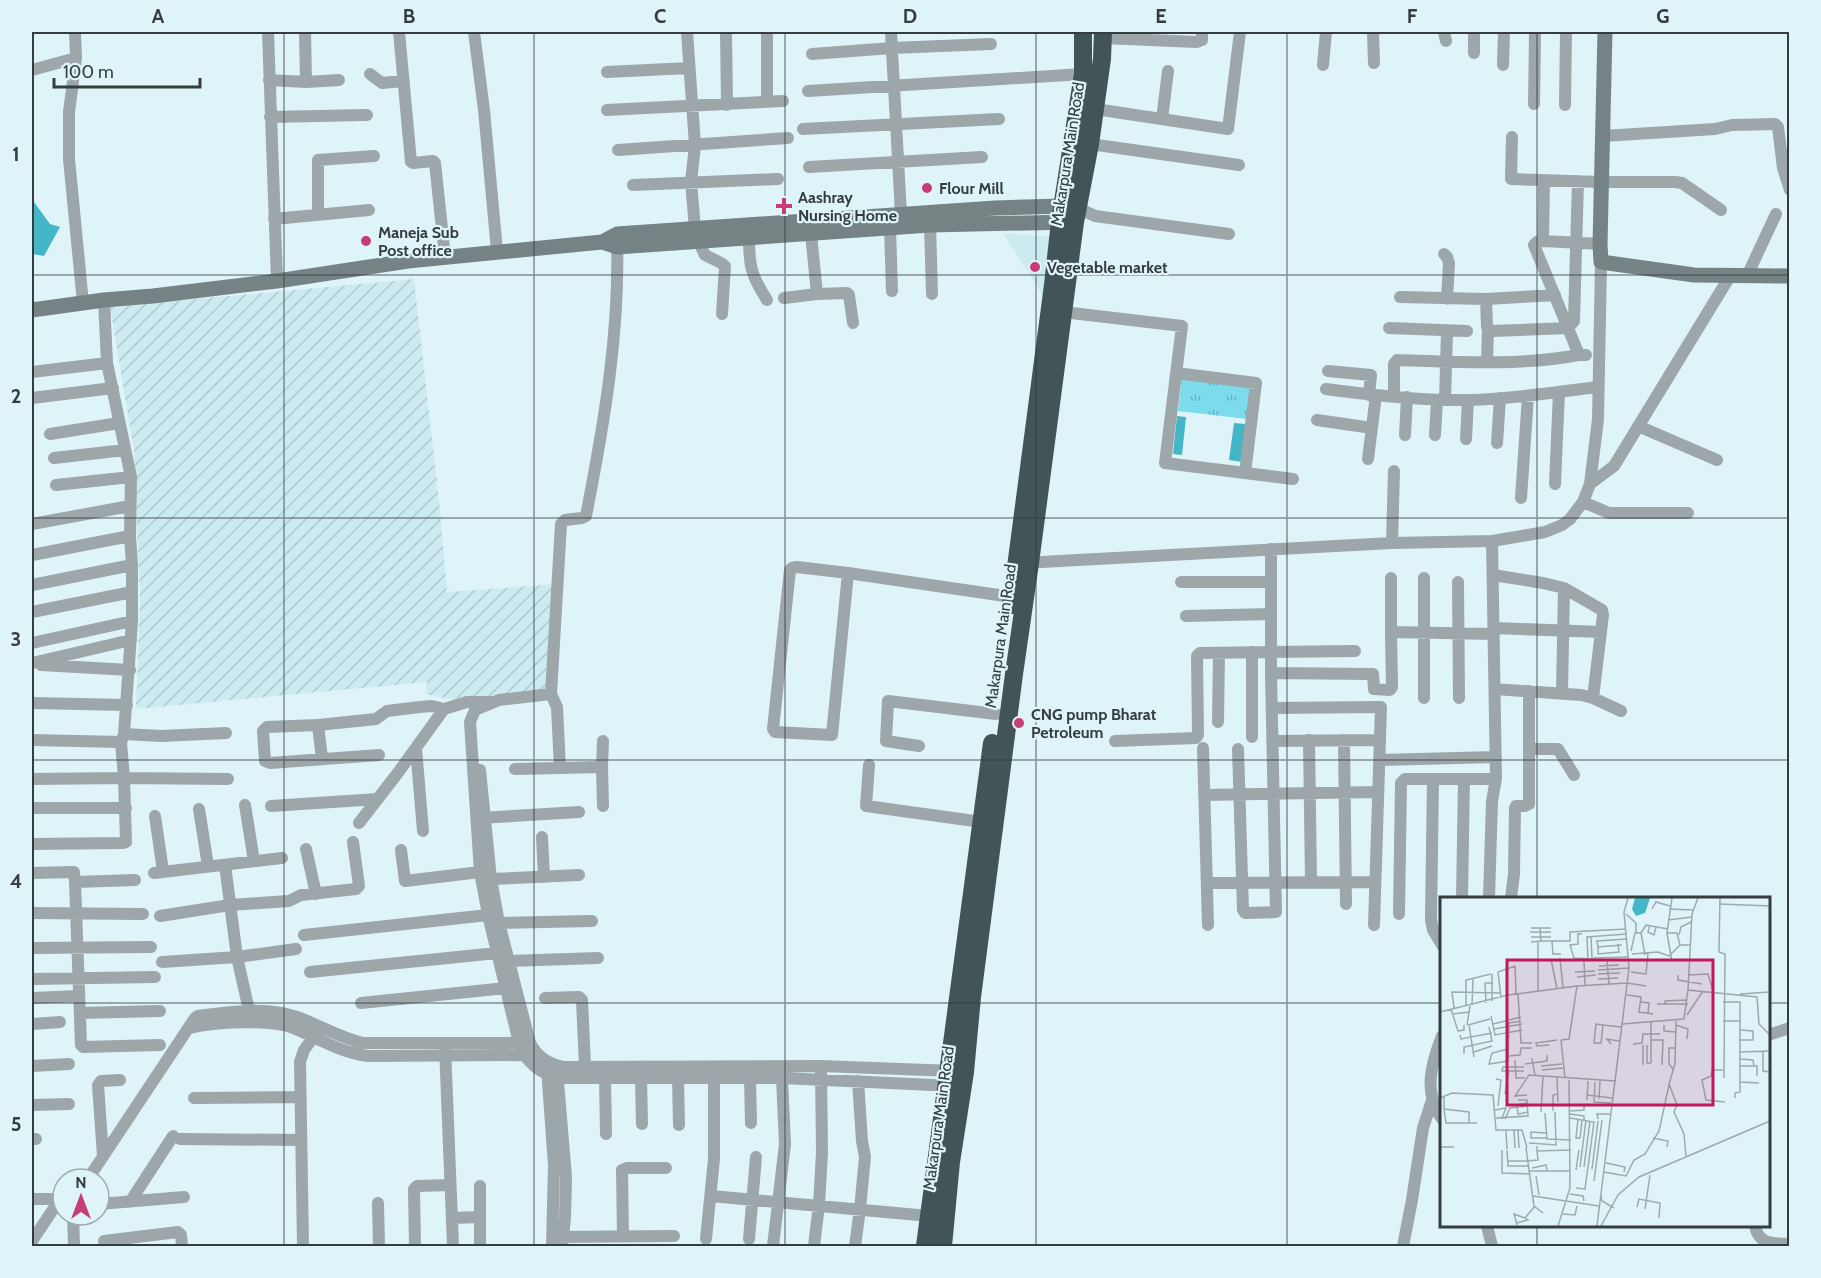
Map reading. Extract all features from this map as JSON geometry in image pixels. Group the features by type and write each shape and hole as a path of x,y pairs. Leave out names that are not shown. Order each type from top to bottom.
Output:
{"highway":[{"name":"Makarpura Main Road","path":"943,1246 956,1079 982,822 1012,597 1024,563 1063,312 1069,214 1083,74 1083,32"},
{"name":"Makarpura Main Road","path":"925,1246 929,1215 974,986 1014,674 1053,285 1069,214 1090,144 1102,59 1103,35"}],"street":[{"path":"75,32 76,58 69,112 69,159 83,303"},
{"path":"268,32 277,281"},
{"path":"305,32 306,82"},
{"path":"399,32 411,162 433,161 435,163 445,257"},
{"path":"474,32 497,251"},
{"path":"687,32 695,145 691,183 702,249 705,255 724,266 722,314"},
{"path":"726,32 727,105"},
{"path":"767,32 767,102"},
{"path":"891,32 901,214"},
{"path":"1103,35 1200,42 1202,32"},
{"path":"1095,109 1228,129 1240,32"},
{"path":"1323,66 1326,32"},
{"path":"1373,32 1374,63"},
{"path":"1474,32 1474,53"},
{"path":"1503,64 1504,32"},
{"path":"1534,104 1535,32"},
{"path":"1565,105 1566,32"},
{"path":"1024,563 1392,543 1492,541 1545,532 1570,519 1583,502 1590,484 1598,419 1605,32"},
{"path":"812,54 991,44"},
{"path":"32,70 76,58"},
{"path":"607,72 688,68"},
{"path":"1162,119 1168,71"},
{"path":"370,74 382,83 403,81"},
{"path":"808,92 1083,74"},
{"path":"269,80 306,82 339,80"},
{"path":"607,110 783,101"},
{"path":"270,117 367,116"},
{"path":"803,129 999,118"},
{"path":"1603,136 1715,129 1732,125 1775,124 1778,127 1783,168 1790,190"},
{"path":"1512,137 1511,179 1682,183 1721,210"},
{"path":"618,150 788,138"},
{"path":"1090,144 1239,165"},
{"path":"318,215 318,160 374,156"},
{"path":"808,167 982,157"},
{"path":"633,185 778,179"},
{"path":"1543,241 1544,180"},
{"path":"1488,329 1491,331 1568,328 1574,321 1578,181"},
{"path":"32,310 277,281 408,261 497,251 617,240 839,225 901,214 995,208 1095,216 1229,234"},
{"path":"274,219 369,210"},
{"path":"698,235 749,237 811,234 839,225 890,228 1069,214"},
{"path":"1747,276 1776,214"},
{"path":"930,225 932,294"},
{"path":"890,228 892,291"},
{"path":"811,234 817,294"},
{"path":"749,237 750,267 753,277 767,300"},
{"path":"560,768 557,707 551,694 561,524 565,520 584,517 588,504 613,357 617,240"},
{"path":"1579,355 1534,245 1543,241 1600,244"},
{"path":"1443,254 1449,263 1447,299"},
{"path":"1601,262 1694,275 1790,276"},
{"path":"1590,484 1614,466 1730,276"},
{"path":"784,298 847,293 853,323"},
{"path":"1400,297 1486,299 1555,296"},
{"path":"1486,299 1487,362"},
{"path":"32,844 123,843 127,838 122,738 130,670 132,621 131,477 107,363 104,300"},
{"path":"1063,312 1182,326 1166,463 1293,479"},
{"path":"1389,328 1467,331"},
{"path":"1435,435 1446,362 1447,332"},
{"path":"1394,396 1395,361 1555,360 1579,355 1598,355"},
{"path":"32,372 107,363"},
{"path":"1328,370 1371,375 1372,428 1368,459"},
{"path":"1176,373 1256,383 1245,473"},
{"path":"1326,389 1372,395 1468,400 1528,396 1598,387"},
{"path":"32,398 113,388"},
{"path":"1555,484 1559,392"},
{"path":"1521,498 1528,396"},
{"path":"1405,435 1407,397"},
{"path":"1497,443 1500,398"},
{"path":"1466,439 1468,400"},
{"path":"1317,420 1372,428"},
{"path":"50,434 119,423"},
{"path":"1638,426 1717,460"},
{"path":"54,458 124,450"},
{"path":"1392,543 1394,471"},
{"path":"56,485 131,477"},
{"path":"1583,502 1609,513 1688,513"},
{"path":"32,524 130,506"},
{"path":"32,555 130,536"},
{"path":"1489,897 1491,801 1496,779 1492,541"},
{"path":"1238,749 1243,910 1245,913 1277,911 1271,673 1271,549"},
{"path":"32,585 132,565"},
{"path":"848,573 832,735 775,732 773,729 792,568 848,573 1012,597"},
{"path":"1493,575 1564,588 1602,610 1604,615 1593,698"},
{"path":"1271,673 1373,674 1374,690 1390,690 1392,687 1391,578"},
{"path":"1424,578 1424,698"},
{"path":"1181,582 1271,582"},
{"path":"1458,582 1459,698"},
{"path":"1562,693 1564,588"},
{"path":"32,612 132,592"},
{"path":"1186,616 1271,614"},
{"path":"32,643 132,621"},
{"path":"1391,632 1601,632"},
{"path":"32,663 131,640"},
{"path":"1115,741 1196,738 1198,735 1197,656 1200,653 1355,651"},
{"path":"1252,652 1252,737"},
{"path":"1218,722 1219,653"},
{"path":"32,663 130,670"},
{"path":"1495,689 1562,693 1593,698 1621,711"},
{"path":"1511,897 1515,874 1515,808 1529,804 1529,691"},
{"path":"527,1049 491,879 470,728 471,716 475,710 486,705 551,694"},
{"path":"379,755 270,764 266,761 263,731 267,727 376,719 387,711 432,706 444,709 467,702 486,701 486,705"},
{"path":"919,746 886,741 888,701 996,714"},
{"path":"32,703 127,705"},
{"path":"1272,708 1381,707 1374,925"},
{"path":"359,823 444,709"},
{"path":"318,725 322,759"},
{"path":"32,740 226,734"},
{"path":"1309,740 1311,881"},
{"path":"1344,740 1346,904"},
{"path":"1273,741 1380,740"},
{"path":"603,741 603,806"},
{"path":"416,748 423,831"},
{"path":"1203,748 1208,925"},
{"path":"1529,749 1558,749 1574,775"},
{"path":"1379,760 1496,757"},
{"path":"869,765 866,806 982,822"},
{"path":"515,769 602,766"},
{"path":"32,779 228,779"},
{"path":"1399,914 1401,783 1404,779 1496,779"},
{"path":"1433,779 1431,920 1433,930 1440,942"},
{"path":"1462,897 1464,779"},
{"path":"1204,795 1378,792"},
{"path":"271,806 378,799"},
{"path":"245,805 254,861"},
{"path":"32,808 126,808"},
{"path":"199,809 208,866"},
{"path":"481,818 579,812"},
{"path":"155,816 158,872 282,858"},
{"path":"481,818 480,872 488,915 506,988 527,1049 537,1069 605,1078 678,1078 714,1072 750,1078 858,1081 956,1079"},
{"path":"542,837 544,877"},
{"path":"160,916 230,905 289,901 302,895 356,890 359,888 353,842"},
{"path":"306,849 316,894"},
{"path":"401,850 405,881 480,872"},
{"path":"225,865 237,957 250,1017"},
{"path":"32,873 74,872 81,1045 83,1047 160,1044"},
{"path":"491,879 579,875"},
{"path":"75,882 135,880"},
{"path":"1207,883 1375,882"},
{"path":"32,914 143,914"},
{"path":"304,935 488,915"},
{"path":"499,923 592,921"},
{"path":"32,948 151,947"},
{"path":"162,962 237,957 296,949"},
{"path":"310,972 497,953"},
{"path":"509,961 598,958"},
{"path":"32,979 155,977"},
{"path":"361,1004 506,988"},
{"path":"32,998 79,996"},
{"path":"545,998 579,998 582,1000 585,1067"},
{"path":"80,1013 160,1011"},
{"path":"96,1167 190,1028 250,1017 317,1033 353,1054 368,1056 397,1050 527,1049"},
{"path":"32,1024 60,1022"},
{"path":"1770,1034 1790,1028"},
{"path":"303,1246 300,1062 304,1050 317,1033"},
{"path":"1403,1246 1423,1128 1431,1100 1430,1079 1440,1043"},
{"path":"446,1049 453,1246"},
{"path":"32,1065 69,1064"},
{"path":"814,1246 822,1152 820,1066"},
{"path":"552,1070 585,1067 714,1072 820,1066 956,1079"},
{"path":"552,1070 566,1178 557,1242 623,1236 674,1236"},
{"path":"706,1239 715,1131 714,1072"},
{"path":"605,1078 606,1134"},
{"path":"641,1078 642,1124"},
{"path":"678,1078 679,1125"},
{"path":"750,1078 751,1123"},
{"path":"773,1246 785,1144 782,1078"},
{"path":"103,1156 98,1085 101,1082 120,1080"},
{"path":"855,1246 865,1156 858,1081"},
{"path":"194,1098 301,1097"},
{"path":"1431,1100 1440,1116"},
{"path":"32,1105 69,1104"},
{"path":"130,1202 176,1137 302,1140"},
{"path":"749,1239 756,1157"},
{"path":"623,1236 622,1170 666,1168"},
{"path":"415,1246 414,1189 417,1186 450,1185"},
{"path":"480,1186 480,1246"},
{"path":"711,1196 929,1215"},
{"path":"111,1203 184,1197"},
{"path":"32,1199 51,1199"},
{"path":"378,1203 379,1246"},
{"path":"32,1240 51,1214"},
{"path":"452,1218 480,1217"},
{"path":"73,1227 74,1246"},
{"path":"1487,1227 1491,1246"},
{"path":"1755,1227 1757,1235 1764,1240 1790,1244"},
{"path":"104,1241 177,1232 181,1236 182,1246"}],"shaded area":[{"path":"32,174 34,176 34,202 50,224 60,227 44,256 32,254"},
{"name":"Vegetable market","path":"1003,233 1050,237 1043,296"},
{"path":"414,279 447,592 558,584 551,691 542,695 448,699 426,694 427,682 136,709 140,597 134,451 110,307"},
{"path":"1177,416 1186,417 1182,455 1173,454"},
{"path":"1234,423 1246,424 1242,462 1229,460"}],"green space":[{"path":"1182,378 1251,387 1247,419 1178,411"}],"place":[{"name":"Flour Mill","path":"927,188"},
{"name":"Aashray Nursing Home","path":"784,206"},
{"name":"Maneja Sub Post office","path":"366,241"},
{"name":"Vegetable market","path":"1035,267"},
{"name":"CNG pump Bharat Petroleum","path":"1019,723"}]}
